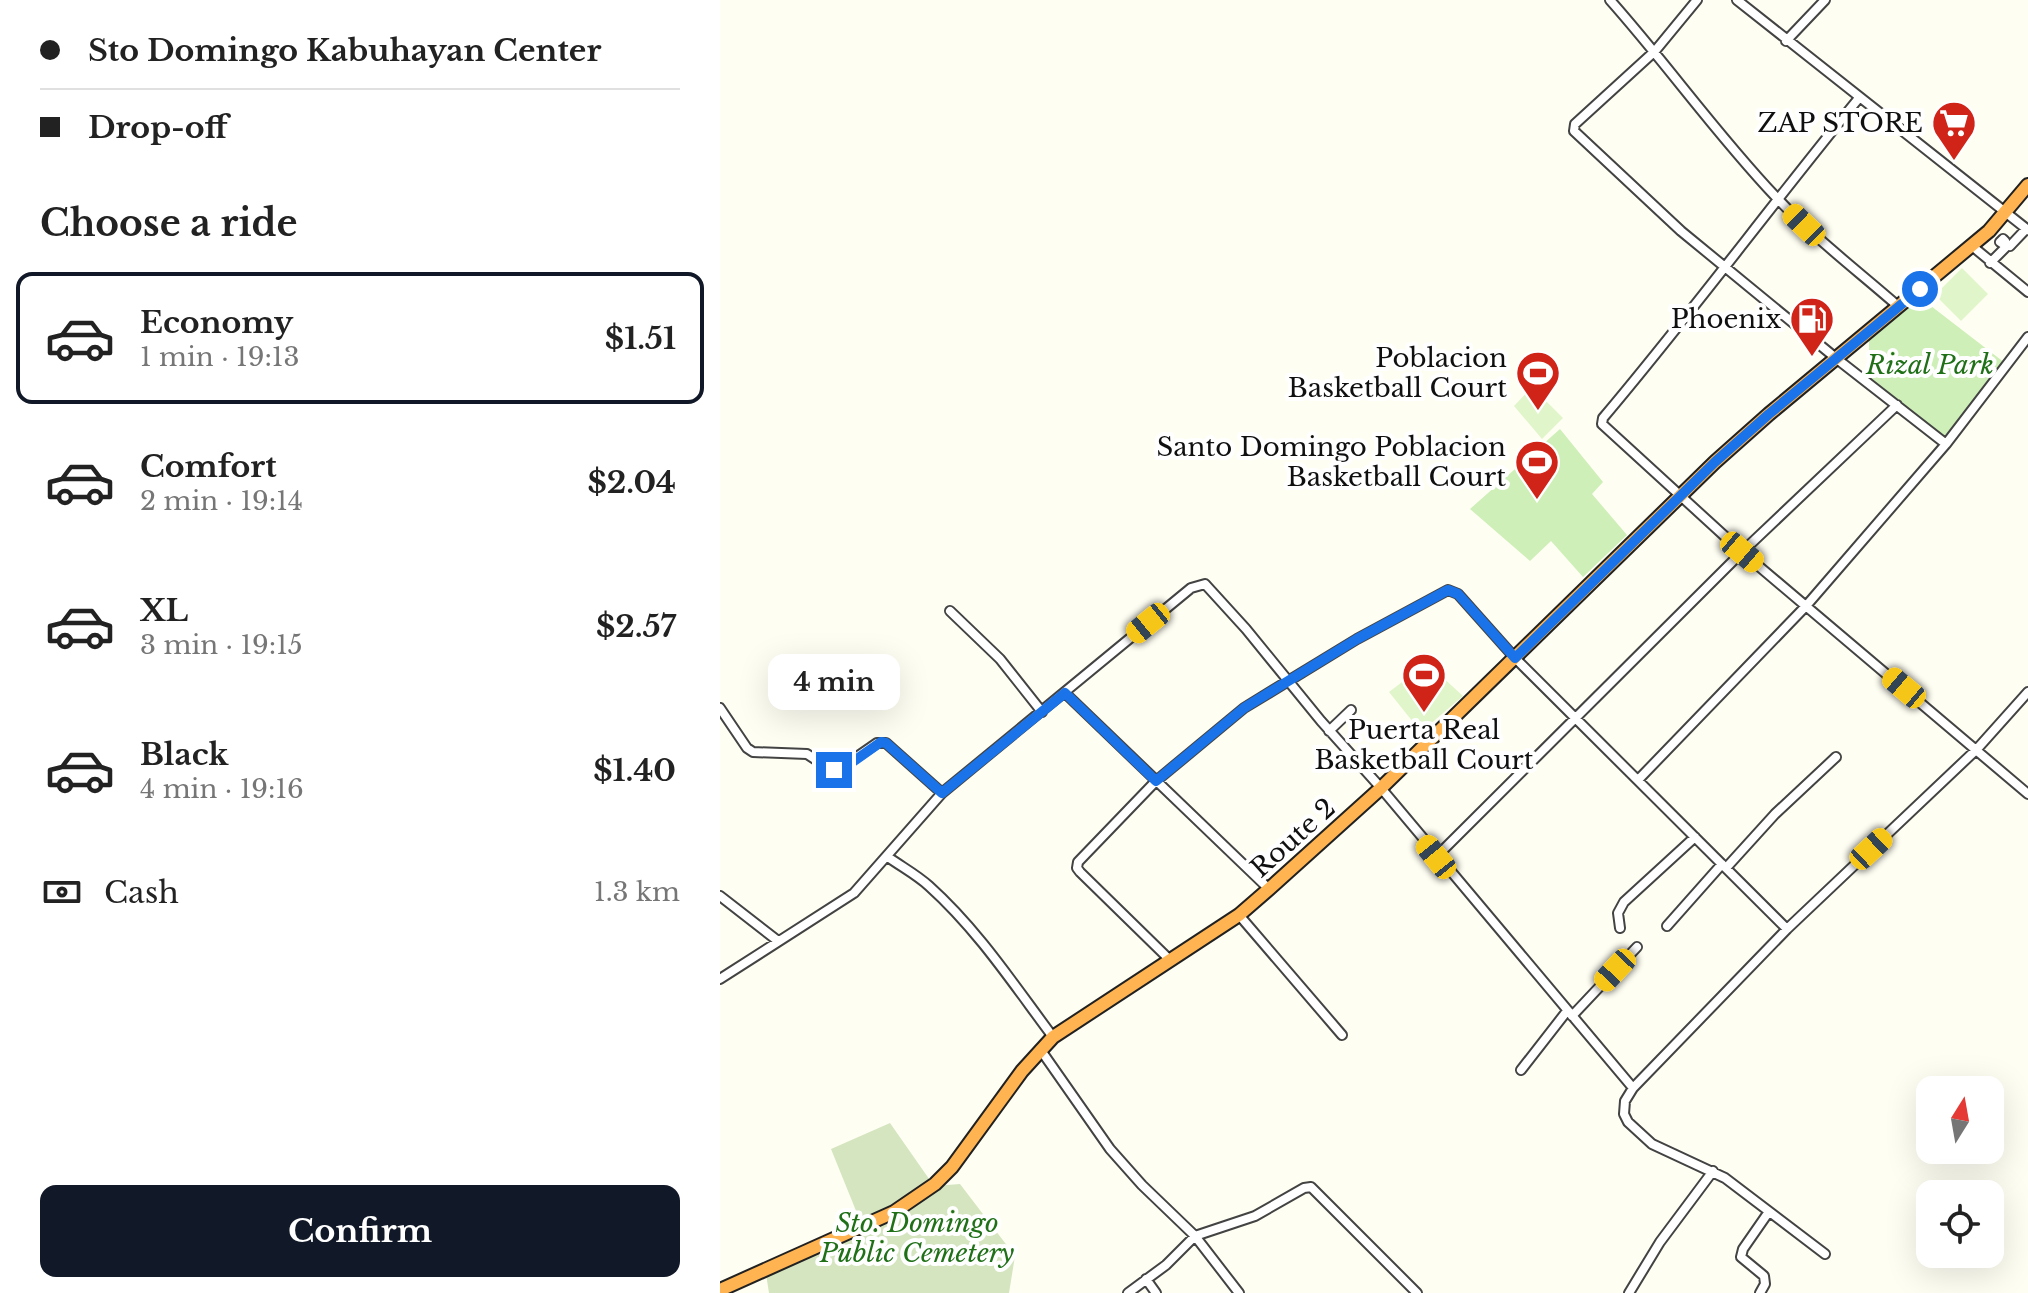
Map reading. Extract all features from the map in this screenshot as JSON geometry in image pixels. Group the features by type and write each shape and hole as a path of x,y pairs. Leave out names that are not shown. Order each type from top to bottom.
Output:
{"highway":[{"name":"Route 2","path":"720,1290 916,1200 952,1167 1040,1049 1053,1037 1239,915 1269,889 1381,788 1769,414 1972,246 2006,213 2028,185"}],"street":[{"path":"1610,0 1655,51 1716,130 1777,198 1899,307"},
{"path":"1697,0 1655,51 1582,117 1575,124 1574,131 1681,231 1946,444"},
{"path":"1737,0 2026,229 2006,245 1992,264"},
{"path":"1786,41 1825,0"},
{"path":"1859,98 1602,421 1603,427 1742,552 2028,794"},
{"path":"1990,230 2006,245"},
{"path":"1972,246 2028,292"},
{"path":"1638,780 1806,606 1946,444 2028,337"},
{"path":"1436,857 1742,552 1897,405"},
{"path":"720,979 854,893 942,793 1199,584 1209,586 1633,1088"},
{"path":"1170,960 1077,868 1078,862 1156,781 1244,708 1385,623 1448,590 1458,594 1515,658 1787,929"},
{"path":"950,611 1000,659 1042,712"},
{"path":"1825,1254 1713,1171 1662,1150 1628,1122 1623,1107 1633,1088 1787,929 1977,749 2028,692"},
{"path":"1065,693 1269,889"},
{"path":"720,708 747,748 753,752 807,754 834,770 844,768 881,742 886,743 942,793"},
{"path":"1329,731 1351,710"},
{"path":"1667,926 1775,814 1836,757"},
{"path":"1620,928 1618,913 1624,902 1695,837"},
{"path":"888,857 926,884 951,907 977,936 1053,1037"},
{"path":"720,896 778,941"},
{"path":"1239,915 1342,1035"},
{"path":"1521,1070 1570,1013 1637,947"},
{"path":"1040,1049 1110,1149 1195,1236 1239,1293"},
{"path":"1629,1293 1660,1242 1713,1171"},
{"path":"1128,1293 1195,1236 1255,1216 1311,1187 1417,1293"},
{"path":"1760,1293 1765,1284 1764,1276 1741,1257 1743,1249 1768,1213"},
{"path":"1146,1279 1156,1293"}],"green space":[{"path":"1962,268 1988,294 1961,321 1935,295"},
{"name":"Rizal Park","path":"1918,296 2005,363 1946,440 1869,378 1869,335"},
{"name":"Poblacion Basketball Court","path":"1532,387 1563,418 1542,439 1514,406"},
{"path":"1560,429 1603,482 1592,494 1627,535 1583,577 1551,541 1530,561 1470,509"},
{"name":"Puerta Real Basketball Court","path":"1427,663 1463,696 1421,732 1389,692"},
{"name":"Sto. Domingo Public Cemetery","path":"890,1123 934,1186 960,1184 1015,1256 1009,1293 769,1293 766,1274 863,1228 831,1149"}],"place":[{"name":"ZAP STORE","path":"1954,162"},
{"name":"Phoenix","path":"1812,358"},
{"name":"Poblacion Basketball Court","path":"1538,412"},
{"name":"Santo Domingo Poblacion Basketball Court","path":"1537,501"},
{"name":"Puerta Real Basketball Court","path":"1424,714"}],"route":[{"path":"834,770 844,768 877,743 886,743 942,793 1065,693 1156,781 1244,708 1357,639 1448,590 1458,594 1469,605 1515,658 1715,462 1920,289"}]}
